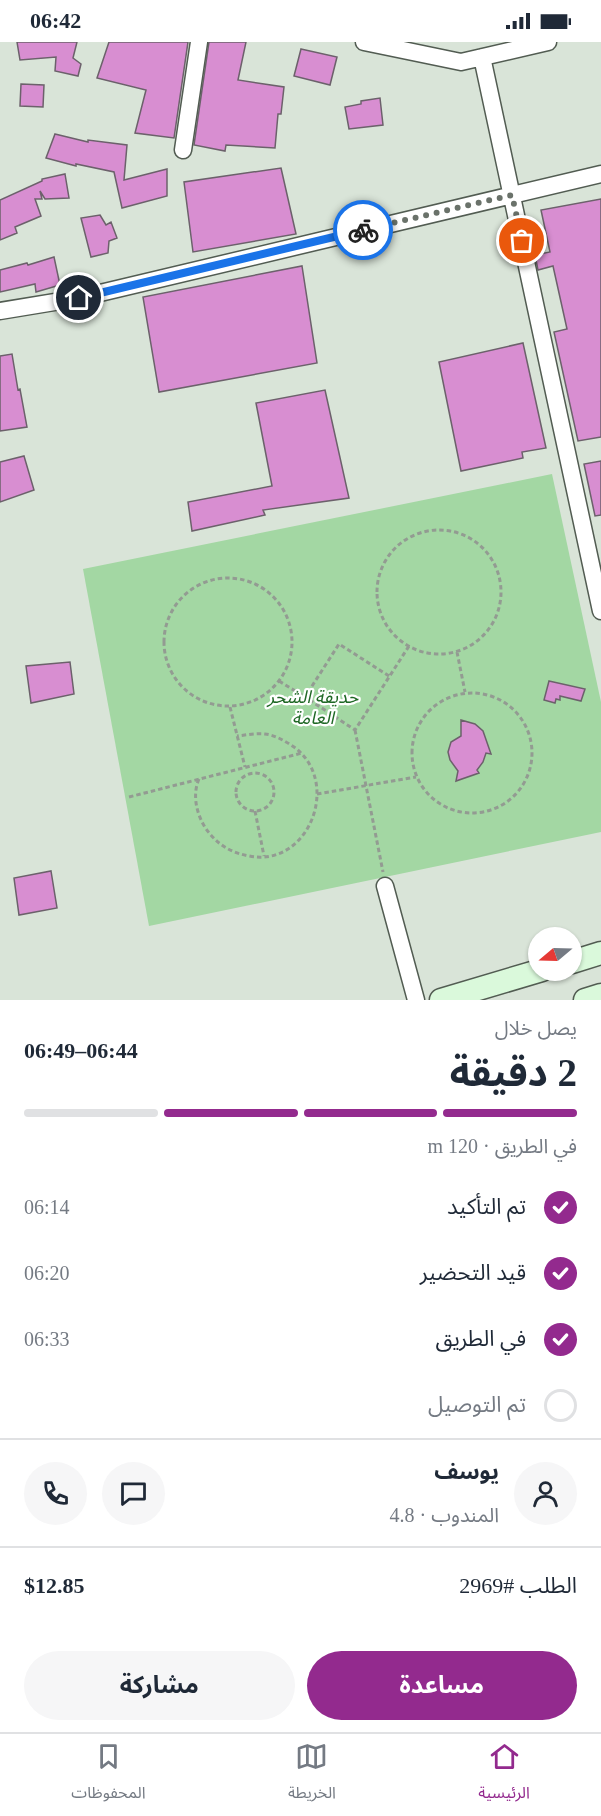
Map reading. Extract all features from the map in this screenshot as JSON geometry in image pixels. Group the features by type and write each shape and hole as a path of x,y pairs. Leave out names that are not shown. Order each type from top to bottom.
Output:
{"main road":[{"path":"582,959 601,953"},
{"path":"441,1000 528,974"},
{"path":"585,1000 601,995"}],"street":[{"path":"183,150 199,42"},
{"path":"364,42 461,62 548,42"},
{"path":"482,57 601,611"},
{"path":"0,311 79,298 601,174"},
{"path":"385,886 416,1000"}],"path":[{"path":"433,530 454,531 473,540 489,554 498,573 501,594 498,614 487,632 472,646 457,652 433,654 409,646 397,637 384,621 378,602 378,582 385,562 397,546 413,535 433,530"},
{"path":"235,577 256,583 274,596 286,614 292,635 291,657 279,681 269,692 250,703 230,707 209,704 190,695 176,680 166,661 163,640 166,620 177,601 193,586 213,578 235,577"},
{"path":"305,697 339,644 389,676"},
{"path":"385,886 355,730 409,646"},
{"path":"457,652 465,692"},
{"path":"279,681 355,730"},
{"path":"465,692 484,693 502,700 517,711 527,727 533,745 532,766 524,786 510,802 491,812 470,814 449,810 432,798 417,777 412,761 413,740 420,723 432,708 447,698 465,692"},
{"path":"230,707 245,767"},
{"path":"199,779 196,787 196,806 203,826 217,842 235,853 256,857 277,854 296,843 309,827 317,807 317,786 312,768 302,753 284,740 266,734 237,736"},
{"path":"129,797 302,753"},
{"path":"249,773 262,774 272,783 274,796 267,807 255,811 239,803 236,792 239,780 249,773"},
{"path":"317,794 417,777"},
{"path":"255,811 264,856"}],"green space":[{"name":"حديقة الشحر العامة","path":"552,474 601,702 601,832 149,926 83,569"}],"building":[{"path":"17,42 77,42 73,58 81,64 78,76 55,71 56,57 20,60"},
{"path":"109,42 188,42 174,138 135,133 146,90 97,78"},
{"path":"209,42 246,42 238,80 284,87 281,114 278,114 275,148 226,145 225,151 194,145"},
{"path":"301,49 337,57 330,85 294,76"},
{"path":"21,84 44,85 43,107 20,106"},
{"path":"380,98 383,125 349,129 345,107 361,104 361,101"},
{"path":"55,134 88,142 88,140 127,145 124,180 167,169 167,196 122,208 114,172 46,158"},
{"path":"281,168 296,234 193,252 184,182"},
{"path":"65,174 69,198 45,199 40,191 42,199 35,199 41,216 15,227 17,233 0,240 0,200 42,179"},
{"path":"601,199 601,437 578,441 554,332 567,329 553,266 538,270 535,255 550,252 541,210"},
{"path":"100,215 106,225 111,222 117,238 109,241 108,253 91,257 81,218"},
{"path":"54,257 60,285 36,292 35,284 0,292 0,270"},
{"path":"302,266 317,363 159,392 143,297"},
{"path":"523,343 546,448 522,452 523,458 461,471 439,362"},
{"path":"12,354 27,427 0,431 0,356"},
{"path":"325,390 349,498 263,510 265,515 192,531 188,502 272,486 256,403"},
{"path":"24,456 34,490 0,502 0,462"},
{"path":"601,461 601,515 595,516 584,464"},
{"path":"70,662 74,694 31,703 26,666"},
{"path":"549,681 585,689 581,701 560,696 560,700 556,699 555,703 544,700"},
{"path":"461,720 475,724 483,731 491,754 486,753 477,770 479,773 456,781 458,771 450,760 448,752 451,742 461,736"},
{"path":"51,871 57,908 19,915 14,878"}],"way so far":[{"path":"363,230 512,195 522,241"}],"route":[{"path":"79,298 363,230"}]}
